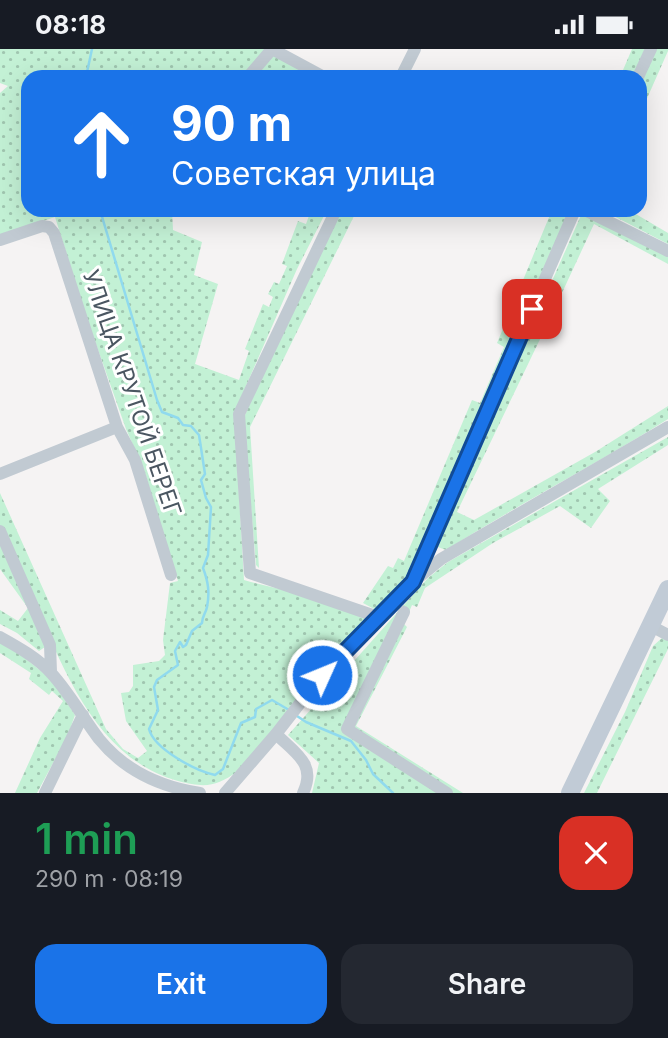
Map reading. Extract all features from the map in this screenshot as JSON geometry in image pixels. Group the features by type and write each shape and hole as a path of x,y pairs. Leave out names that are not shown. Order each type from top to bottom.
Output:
{"street":[{"path":"254,70 272,49 311,70"},
{"path":"404,70 415,49"},
{"path":"641,70 651,49"},
{"path":"333,217 239,414 250,573 380,618"},
{"path":"413,582 572,217"},
{"path":"599,217 668,251"},
{"name":"УЛИЦА КРУТОЙ БЕРЕГ","path":"0,240 35,227 49,227 59,243 117,427 135,460 171,575"},
{"path":"0,474 117,427"},
{"path":"0,637 23,649 51,672 109,749 146,778 174,789 200,793 225,792 276,734 322,675 413,582 441,559 668,427"},
{"path":"0,531 50,645 51,672"},
{"path":"570,793 668,589"},
{"path":"404,612 347,729 447,793"},
{"path":"651,627 668,635"},
{"path":"45,793 82,715"},
{"path":"276,734 304,762 308,770 309,780 303,793"}],"green space":[{"path":"0,49 266,49 247,70 21,70 21,217 55,217 0,236 0,93 8,86 0,83"},
{"path":"632,49 645,49 635,70 623,70"},
{"path":"656,49 668,49 647,98 647,70"},
{"path":"275,54 303,70 261,70"},
{"path":"55,217 172,217 173,230 202,242 194,275 218,284 195,364 239,380 249,351 245,349 263,304 269,307 273,297 268,294 274,282 279,284 287,266 282,264 298,221 306,224 308,217 323,217 297,269 236,409 244,580 322,600 366,619 238,771 210,785 178,781 150,770 126,754 106,734 72,685 0,525 0,493 106,729 123,749 138,758 147,751 126,721 121,693 129,692 133,686 133,665 159,661 165,655 163,640 170,583 178,581 144,470 126,429"},
{"path":"331,217 354,217 250,427 259,568 256,565 245,415"},
{"path":"549,217 568,217 413,568 401,585 376,610 363,603 388,566 393,568 398,558 404,561 472,400 480,403 504,347 497,343"},
{"path":"580,217 590,217 668,254 668,264 594,224 561,295 556,293 550,306 555,308 457,512 474,520 595,452 668,406 668,419 446,550 435,546"},
{"path":"616,217 641,217 668,233 668,244"},
{"path":"668,437 668,445 598,489 610,501 591,528 560,506 493,543 425,588 417,607 412,605 404,624 407,627 356,726 463,793 312,793 319,763 288,735 428,578 448,562"},
{"path":"0,540 48,645 39,651 17,633 0,624 0,610 18,621 28,608 0,569"},
{"path":"663,637 668,638 668,649 597,793 584,793 625,712 653,646"},
{"path":"0,641 52,680 75,715 68,735 37,793 15,793 40,738 63,701 52,691 49,695 29,679 31,673 0,653"}],"waterway":[{"path":"88,70 92,49"},
{"path":"102,217 162,412 178,418 183,425 191,426 199,435 205,474 201,480 211,507 208,555 203,568 208,587 206,609 202,623 192,631 186,645 183,647 180,642 175,651 178,665 157,680 154,687 158,710 149,729 152,737 187,764 215,775 223,769 241,723 255,717 256,709 272,700 289,710"},
{"path":"297,716 351,741 373,774 393,793"}],"route":[{"path":"322,675 413,582 532,309"}]}
